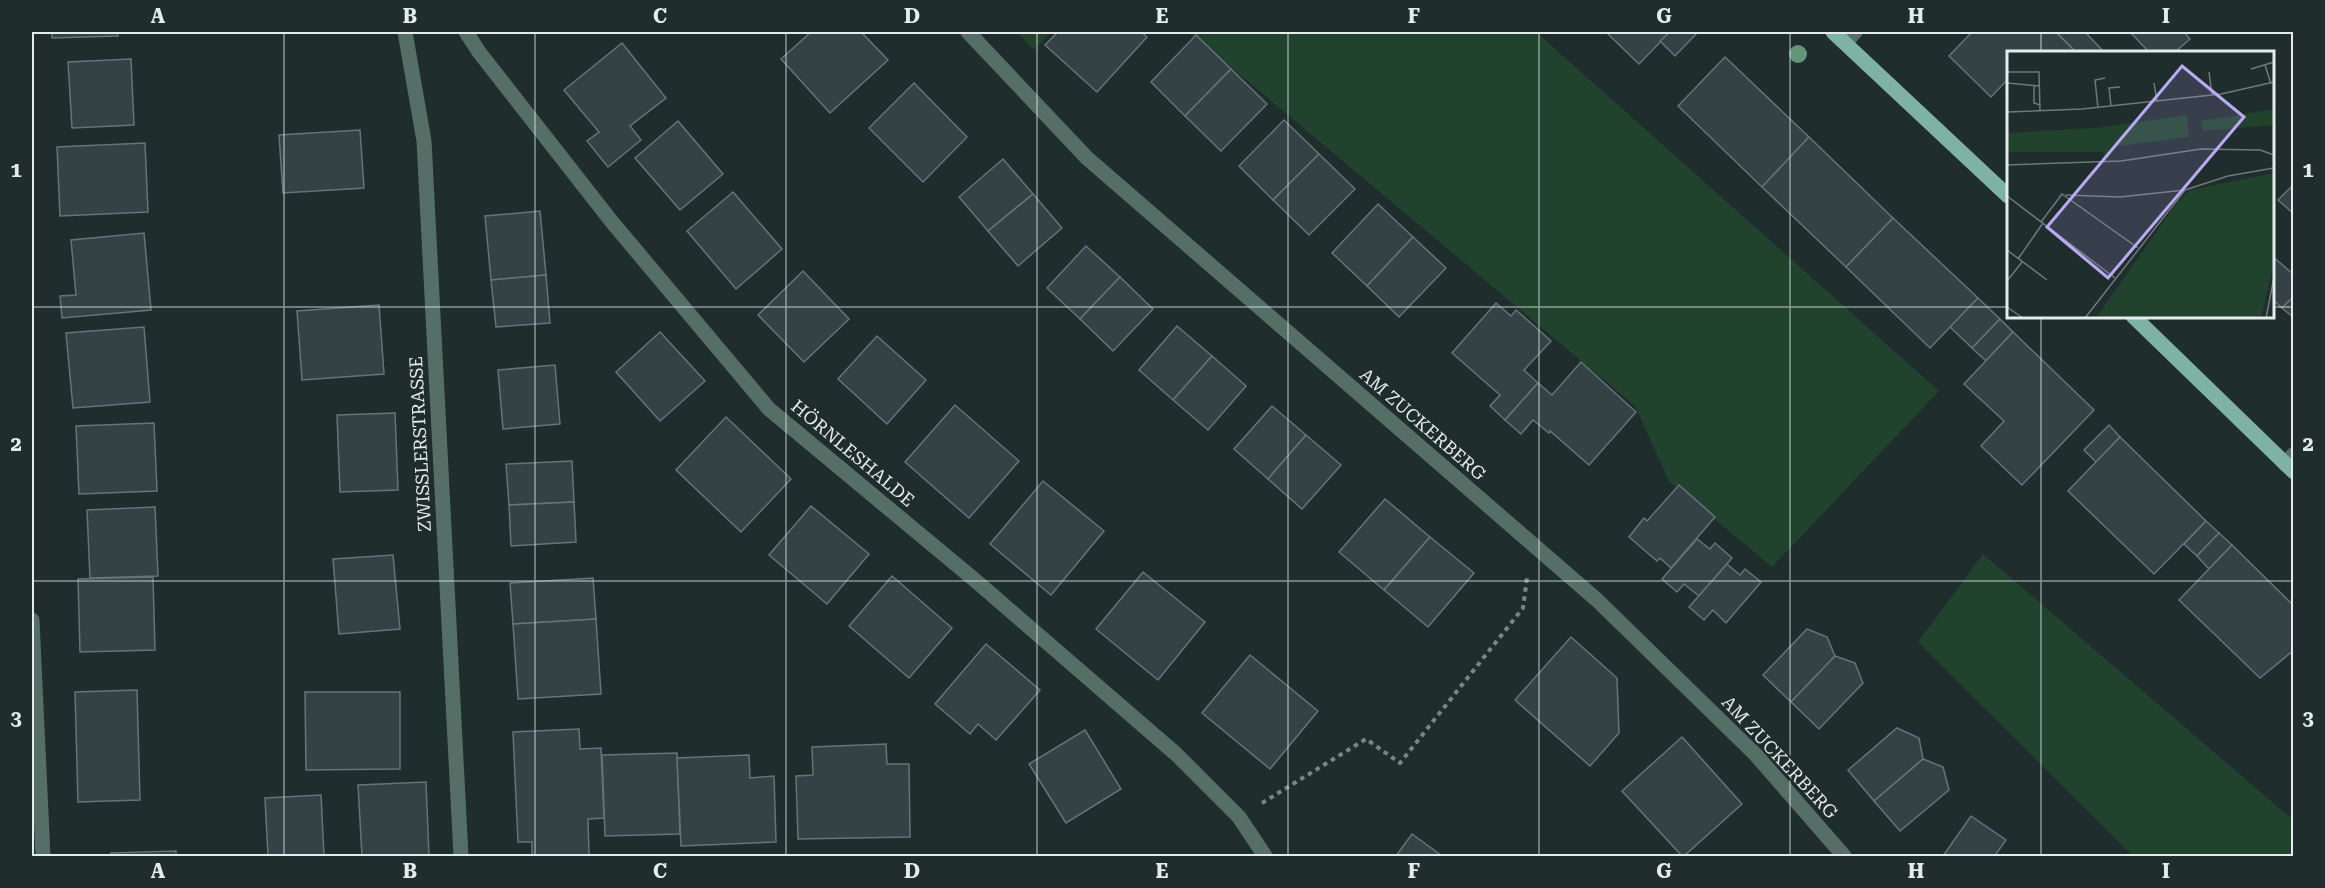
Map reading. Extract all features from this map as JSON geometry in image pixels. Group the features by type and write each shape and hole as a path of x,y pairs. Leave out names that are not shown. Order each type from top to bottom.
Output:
{"main road":[{"path":"1833,32 1850,37 2007,195"},
{"path":"2135,318 2291,464"}],"street":[{"name":"ZWISSLERSTRASSE","path":"405,32 424,141 461,856"},
{"name":"HÖRNLESHALDE","path":"466,32 479,52 612,222 769,409 976,580 1176,754 1239,817 1264,856"},
{"name":"AM ZUCKERBERG","path":"968,32 1086,158 1597,600 1756,755 1844,856"},
{"path":"32,620 43,856"}],"path":[{"path":"1239,817 1366,739 1400,763 1523,608 1532,544"}],"green space":[{"path":"1017,32 1051,32 1034,50"},
{"path":"1189,32 1536,32 1939,391 1772,567 1669,481 1635,406"},
{"path":"1983,554 2293,820 2293,856 2133,856 1918,642"}],"building":[{"path":"52,32 117,32 118,36 52,38"},
{"path":"811,32 861,32 888,60 830,113 781,59"},
{"path":"1058,32 1141,32 1147,37 1097,92 1045,45"},
{"path":"1606,32 1670,32 1639,64"},
{"path":"1670,32 1698,32 1675,56 1660,41"},
{"path":"1972,32 2056,32 2075,51 2007,51 2007,80 1991,97 1949,56"},
{"path":"2056,32 2085,32 2103,51 2075,51"},
{"path":"2130,32 2184,32 2190,39 2176,51 2148,51"},
{"path":"1196,35 1231,69 1185,116 1151,82"},
{"path":"622,43 666,98 630,126 641,140 608,167 587,141 599,132 564,90"},
{"path":"1725,57 1809,137 1762,187 1678,106"},
{"path":"131,59 134,125 72,128 68,62"},
{"path":"1231,69 1267,104 1221,151 1185,116"},
{"path":"914,83 967,137 923,182 869,128"},
{"path":"1284,120 1319,154 1273,200 1239,166"},
{"path":"678,121 723,174 680,210 635,158"},
{"path":"360,130 364,188 283,193 279,135"},
{"path":"1809,137 1893,218 1846,267 1762,187"},
{"path":"145,143 148,212 60,216 57,147"},
{"path":"1319,154 1355,189 1309,235 1273,200"},
{"path":"1003,159 1033,194 988,231 959,197"},
{"path":"2294,184 2294,214 2278,200"},
{"path":"733,192 782,249 736,289 687,231"},
{"path":"1033,194 1062,228 1018,266 988,231"},
{"path":"1378,204 1413,237 1367,286 1332,253"},
{"path":"540,211 546,275 491,280 485,216"},
{"path":"1893,218 1978,298 1930,348 1846,267"},
{"path":"144,233 151,310 62,318 60,296 76,295 71,240"},
{"path":"1413,237 1446,268 1399,317 1367,286"},
{"path":"1086,246 1120,277 1080,319 1047,288"},
{"path":"2274,258 2294,275 2294,296 2282,308 2274,301"},
{"path":"803,271 849,319 804,362 758,315"},
{"path":"546,275 550,323 496,327 491,280"},
{"path":"1120,277 1153,309 1113,351 1080,319"},
{"path":"2294,296 2294,318 2282,308"},
{"path":"1978,298 2000,319 1972,348 1950,327"},
{"path":"1496,303 1511,316 1516,310 1551,341 1524,370 1538,383 1505,420 1490,406 1500,395 1452,353"},
{"path":"379,305 384,374 302,380 297,311"},
{"path":"2000,319 2013,332 1986,361 1972,348"},
{"path":"1177,326 1212,356 1173,400 1139,370"},
{"path":"144,327 150,402 73,408 66,333"},
{"path":"660,332 705,381 660,421 616,372"},
{"path":"2013,332 2094,410 2022,485 1981,446 2004,421 1964,384"},
{"path":"877,336 926,380 887,424 838,379"},
{"path":"1212,356 1246,386 1208,430 1173,400"},
{"path":"1581,362 1636,412 1589,465 1550,431 1549,433 1533,420 1521,434 1505,420 1538,383 1552,395"},
{"path":"555,365 560,424 503,429 498,370"},
{"path":"955,405 1019,461 969,518 905,462"},
{"path":"1272,406 1306,435 1268,479 1234,449"},
{"path":"395,413 398,490 340,492 337,415"},
{"path":"726,417 791,479 741,532 676,470"},
{"path":"154,423 157,491 79,494 76,426"},
{"path":"2109,425 2120,437 2096,462 2084,450"},
{"path":"1306,435 1341,465 1302,509 1268,479"},
{"path":"2120,437 2206,521 2154,574 2068,491"},
{"path":"572,461 574,502 509,505 506,464"},
{"path":"1043,481 1104,531 1051,595 990,544"},
{"path":"1679,485 1715,517 1671,568 1660,558 1657,561 1629,537 1644,518 1647,521"},
{"path":"1385,499 1430,537 1384,590 1339,552"},
{"path":"574,502 576,542 511,546 509,505"},
{"path":"811,506 869,554 827,604 769,555"},
{"path":"155,507 158,576 90,578 87,510"},
{"path":"2206,521 2219,533 2197,556 2184,544"},
{"path":"2219,533 2232,545 2209,569 2197,556"},
{"path":"1430,537 1474,573 1428,627 1384,590"},
{"path":"1697,539 1710,549 1715,543 1732,558 1699,596 1684,584 1677,592 1662,579"},
{"path":"2232,545 2294,606 2294,650 2260,678 2179,600"},
{"path":"393,555 400,629 339,634 333,559"},
{"path":"1727,564 1740,575 1745,569 1761,582 1726,623 1713,610 1704,620 1689,607"},
{"path":"1143,572 1205,622 1158,680 1096,629"},
{"path":"892,576 952,628 909,678 849,626"},
{"path":"153,577 155,650 80,652 78,579"},
{"path":"593,578 596,619 513,624 510,583"},
{"path":"596,619 601,694 518,699 513,624"},
{"path":"1807,629 1827,637 1835,656 1791,702 1763,675"},
{"path":"1571,637 1617,678 1619,733 1590,766 1515,700"},
{"path":"986,644 1040,690 996,740 978,724 970,734 935,704"},
{"path":"1250,655 1318,711 1270,769 1202,713"},
{"path":"1835,656 1855,663 1863,683 1819,729 1791,702"},
{"path":"137,690 140,800 78,802 75,692"},
{"path":"305,692 400,692 400,769 306,770"},
{"path":"1897,728 1919,738 1923,759 1874,801 1848,770"},
{"path":"579,729 580,749 601,748 604,818 588,819 589,855 532,856 532,842 518,842 513,732"},
{"path":"1085,730 1121,789 1066,823 1029,764"},
{"path":"1682,737 1742,804 1684,856 1622,791"},
{"path":"886,744 887,764 909,764 910,837 798,839 796,776 813,775 812,747"},
{"path":"677,753 680,834 605,836 602,755"},
{"path":"749,755 750,778 774,776 776,842 681,846 677,758"},
{"path":"1923,759 1943,767 1949,790 1900,831 1874,801"},
{"path":"426,782 429,856 362,856 358,785"},
{"path":"321,795 324,856 268,856 265,798"},
{"path":"1971,816 2006,840 1996,854 1999,856 1943,856"},
{"path":"1412,834 1442,856 1396,856"},
{"path":"176,851 176,856 111,856 111,853"}]}
